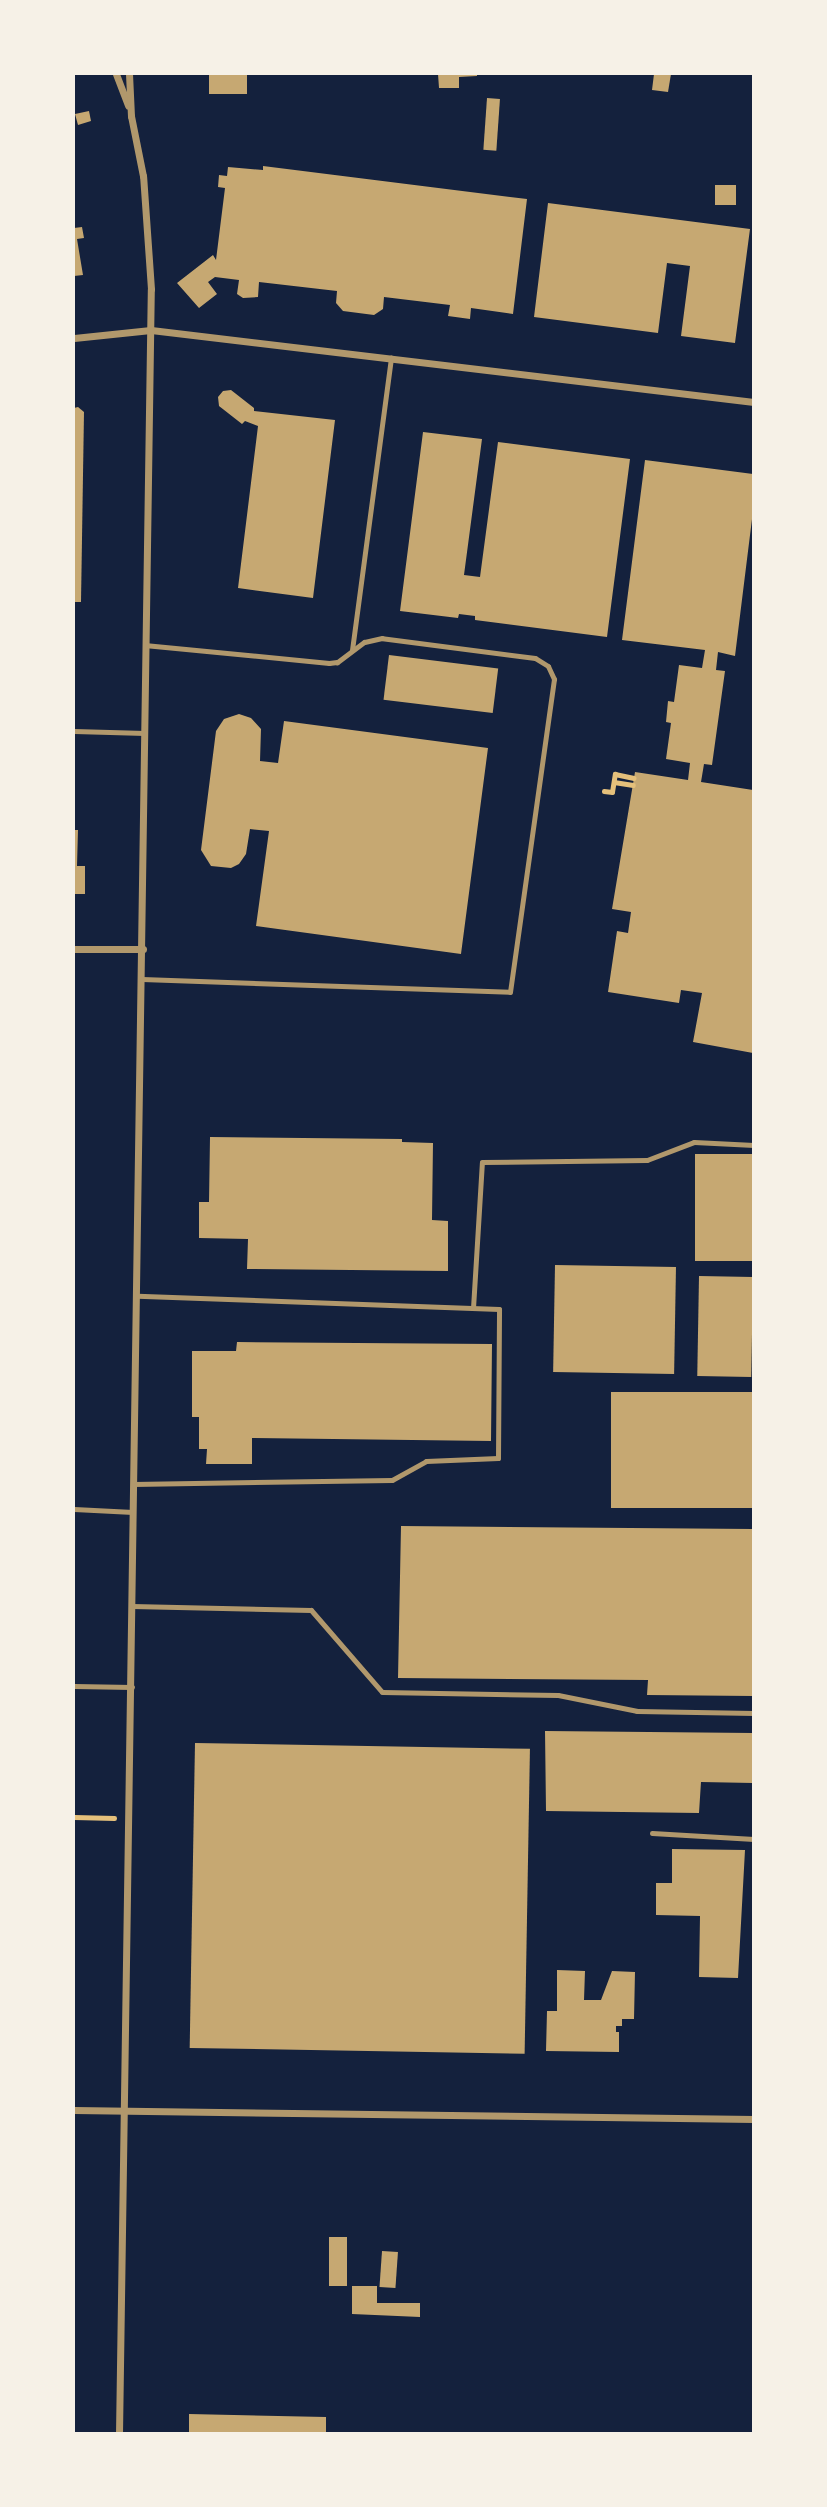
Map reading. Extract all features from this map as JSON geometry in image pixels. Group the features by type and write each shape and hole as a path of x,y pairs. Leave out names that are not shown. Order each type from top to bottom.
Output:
{"street":[{"path":"116,74 131,116 143,176 151,270 119,2434"},
{"path":"129,74 131,116"},
{"path":"74,338 151,330 754,402"},
{"path":"74,948 143,949"},
{"path":"74,2110 754,2119"}],"lane":[{"path":"352,650 391,358"},
{"path":"142,979 510,992 554,688 552,672 544,662 535,658 382,638 364,642 337,662 320,664 147,645"},
{"path":"74,731 145,733"},
{"path":"473,1308 482,1162 647,1160 694,1142 754,1145"},
{"path":"133,1483 392,1480 426,1461 498,1458 499,1309 137,1296"},
{"path":"74,1509 133,1512"},
{"path":"132,1606 311,1610 383,1692 558,1695 637,1711 754,1713"},
{"path":"74,1686 132,1687"},
{"path":"652,1833 754,1839"}],"path":[{"path":"604,791 612,792 615,775 634,778"},
{"path":"614,782 633,785"},
{"path":"74,1817 129,1818"}],"building":[{"path":"209,74 247,74 247,94 209,94"},
{"path":"438,74 477,76 459,77 459,88 439,88"},
{"path":"654,74 671,74 668,92 652,90"},
{"path":"487,98 500,99 496,151 483,150"},
{"path":"89,111 91,121 78,125 75,114"},
{"path":"263,166 527,199 513,314 471,308 470,319 448,316 450,305 384,297 383,309 374,315 343,311 336,303 337,291 259,282 258,297 243,298 237,294 239,280 215,277 208,282 217,294 199,308 177,283 213,255 216,260 225,188 218,187 219,175 227,176 228,167 263,170"},
{"path":"715,185 736,185 736,205 715,205"},
{"path":"548,203 750,229 735,343 681,336 690,266 667,263 658,333 534,317"},
{"path":"82,227 84,238 77,239 83,275 74,276 74,228"},
{"path":"231,390 254,408 254,411 335,420 313,598 238,588 258,426 245,421 242,424 219,406 218,397 223,391"},
{"path":"78,407 84,412 81,602 74,602 74,408"},
{"path":"423,432 482,439 464,575 480,577 498,442 630,459 607,637 475,620 475,616 459,614 458,618 400,611"},
{"path":"645,460 753,474 753,511 735,656 718,652 716,670 725,671 712,765 704,764 701,782 753,790 753,1053 693,1042 702,993 681,990 679,1003 608,992 617,931 628,933 631,912 612,909 635,772 688,780 690,763 666,759 671,723 666,722 668,701 674,702 679,665 702,668 705,650 622,640"},
{"path":"389,655 498,668 493,713 384,700"},
{"path":"239,714 251,718 261,729 260,761 278,763 284,721 488,748 461,954 256,926 269,831 250,829 246,854 239,864 231,868 211,866 201,850 216,731 224,719"},
{"path":"74,830 78,830 77,866 85,866 85,894 74,894"},
{"path":"210,1137 402,1139 402,1142 433,1143 432,1220 448,1221 448,1271 247,1269 248,1239 199,1238 199,1202 209,1202"},
{"path":"695,1154 753,1154 753,1261 695,1261"},
{"path":"555,1265 676,1267 674,1374 553,1372"},
{"path":"699,1276 753,1277 751,1377 697,1376"},
{"path":"237,1342 492,1344 491,1441 252,1438 252,1464 206,1464 207,1449 199,1449 199,1417 192,1417 192,1351 236,1351"},
{"path":"611,1392 753,1392 753,1508 611,1508"},
{"path":"401,1526 753,1529 753,1696 647,1695 648,1680 398,1678"},
{"path":"545,1731 753,1733 753,1783 701,1782 699,1813 546,1811"},
{"path":"195,1743 530,1749 525,2054 190,2048"},
{"path":"672,1849 745,1850 738,1978 699,1977 700,1916 656,1915 656,1883 672,1883"},
{"path":"557,1970 585,1971 584,2000 601,2000 612,1971 635,1972 634,2019 622,2019 622,2026 616,2026 616,2032 619,2032 619,2052 546,2051 547,2011 557,2011"},
{"path":"329,2237 347,2237 347,2286 329,2286"},
{"path":"382,2251 398,2252 395,2288 379,2287"},
{"path":"352,2286 377,2286 377,2303 420,2303 420,2317 352,2314"},
{"path":"189,2414 326,2417 326,2433 189,2433"}]}
